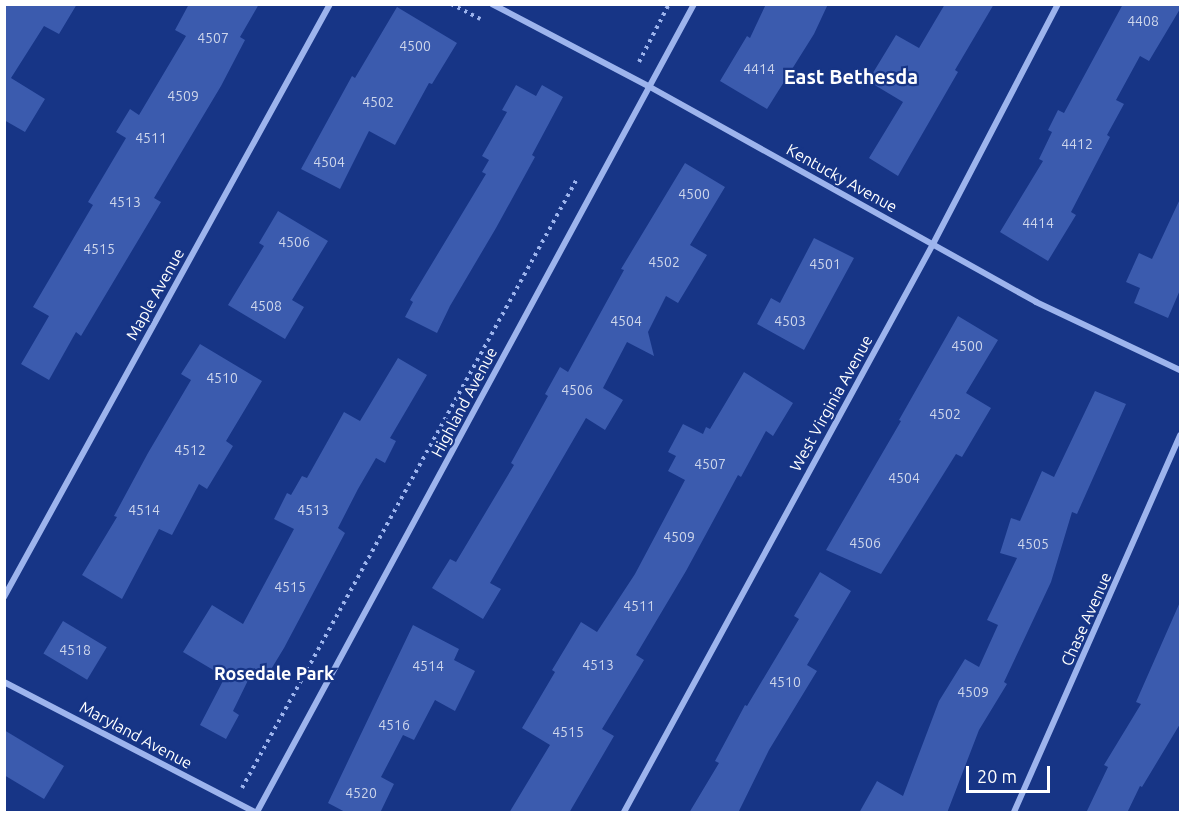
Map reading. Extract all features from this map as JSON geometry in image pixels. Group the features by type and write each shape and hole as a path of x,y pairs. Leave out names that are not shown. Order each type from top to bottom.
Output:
{"street":[{"name":"Maple Avenue","path":"4,597 330,4"},
{"name":"Kentucky Avenue","path":"492,4 650,87 1036,302 1180,370"},
{"name":"Highland Avenue","path":"256,813 694,4"},
{"name":"West Virginia Avenue","path":"624,813 933,244 1058,4"},
{"name":"Chase Avenue","path":"1014,813 1180,435"},
{"name":"Maryland Avenue","path":"4,682 256,813"}],"path":[{"path":"451,4 482,20"},
{"path":"631,77 669,4"},
{"path":"231,784 242,789 579,174"}],"building":[{"path":"4,4 77,4 59,34 44,26 11,78 45,99 25,132 4,120"},
{"path":"189,4 259,4 240,37 245,40 221,86 154,198 161,202 81,336 76,332 49,380 21,364 49,316 33,307 93,205 88,202 126,138 116,132 130,109 139,115 186,36 175,30"},
{"path":"766,4 828,4 814,34 767,109 720,81 747,36 750,38"},
{"path":"945,4 994,4 955,70 958,72 898,176 869,158 903,102 868,81 896,35 919,48"},
{"path":"1123,4 1180,4 1180,9 1149,61 1140,56 1116,100 1124,104 1107,135 1110,137 1071,212 1076,215 1048,261 1000,232 1043,161 1039,159 1052,132 1048,130 1058,110 1064,113"},
{"path":"397,7 457,43 432,84 429,83 395,145 369,131 340,189 301,169 352,76 355,78"},
{"path":"516,85 536,96 542,85 563,97 532,155 535,157 437,333 405,317 413,302 410,300 486,174 482,172 489,160 482,156 507,112 502,110"},
{"path":"685,163 725,187 690,245 707,255 678,303 666,296 648,332 654,356 627,342 603,388 623,400 605,430 586,418 490,583 501,589 483,619 432,588 450,559 456,562 514,465 511,463 548,396 545,394 560,367 568,372 624,270 621,269"},
{"path":"1180,199 1180,290 1168,318 1134,303 1140,288 1126,282 1139,253 1152,259"},
{"path":"278,211 328,241 292,300 304,307 285,339 228,305 264,246 259,243"},
{"path":"814,238 854,258 804,350 757,324 771,298 780,303"},
{"path":"958,316 998,340 966,393 991,408 962,457 956,454 881,574 826,550 901,421 899,420"},
{"path":"200,344 262,381 226,441 233,446 207,489 199,484 172,535 159,529 122,599 82,575 117,517 114,516 191,380 181,374"},
{"path":"398,358 427,375 390,438 396,441 385,463 376,458 358,489 338,528 345,533 284,648 267,676 254,668 233,711 239,715 226,739 200,725 225,677 183,652 212,605 243,624 294,529 274,519 287,493 291,495 302,476 307,478 344,412 360,421"},
{"path":"744,372 793,403 773,436 766,431 741,477 738,475 686,571 636,655 644,660 602,729 614,736 569,813 509,813 550,745 522,728 555,672 552,670 581,622 597,632 635,574 685,480 668,471 676,456 668,452 683,424 703,434 706,427 710,429"},
{"path":"1095,391 1126,404 1077,514 1072,512 1051,582 1004,682 1007,684 979,730 947,813 859,813 877,781 903,796 939,701 965,659 979,667 998,625 987,620 1017,558 1000,553 1011,518 1020,521 1042,471 1054,477"},
{"path":"820,572 851,591 807,665 817,671 769,750 738,813 689,813 719,763 715,761 745,705 747,706 799,619 794,616"},
{"path":"1180,602 1180,724 1142,787 1140,786 1127,813 1086,813 1108,767 1104,765 1141,704 1136,702"},
{"path":"63,621 107,647 87,680 43,654"},
{"path":"413,625 459,649 454,660 475,671 455,711 435,700 414,740 403,735 381,777 394,784 380,813 347,813 328,803"},
{"path":"4,730 64,766 44,799 4,775"}],"district":[{"name":"East Bethesda","path":"851,76"},
{"name":"Rosedale Park","path":"274,673"}]}
